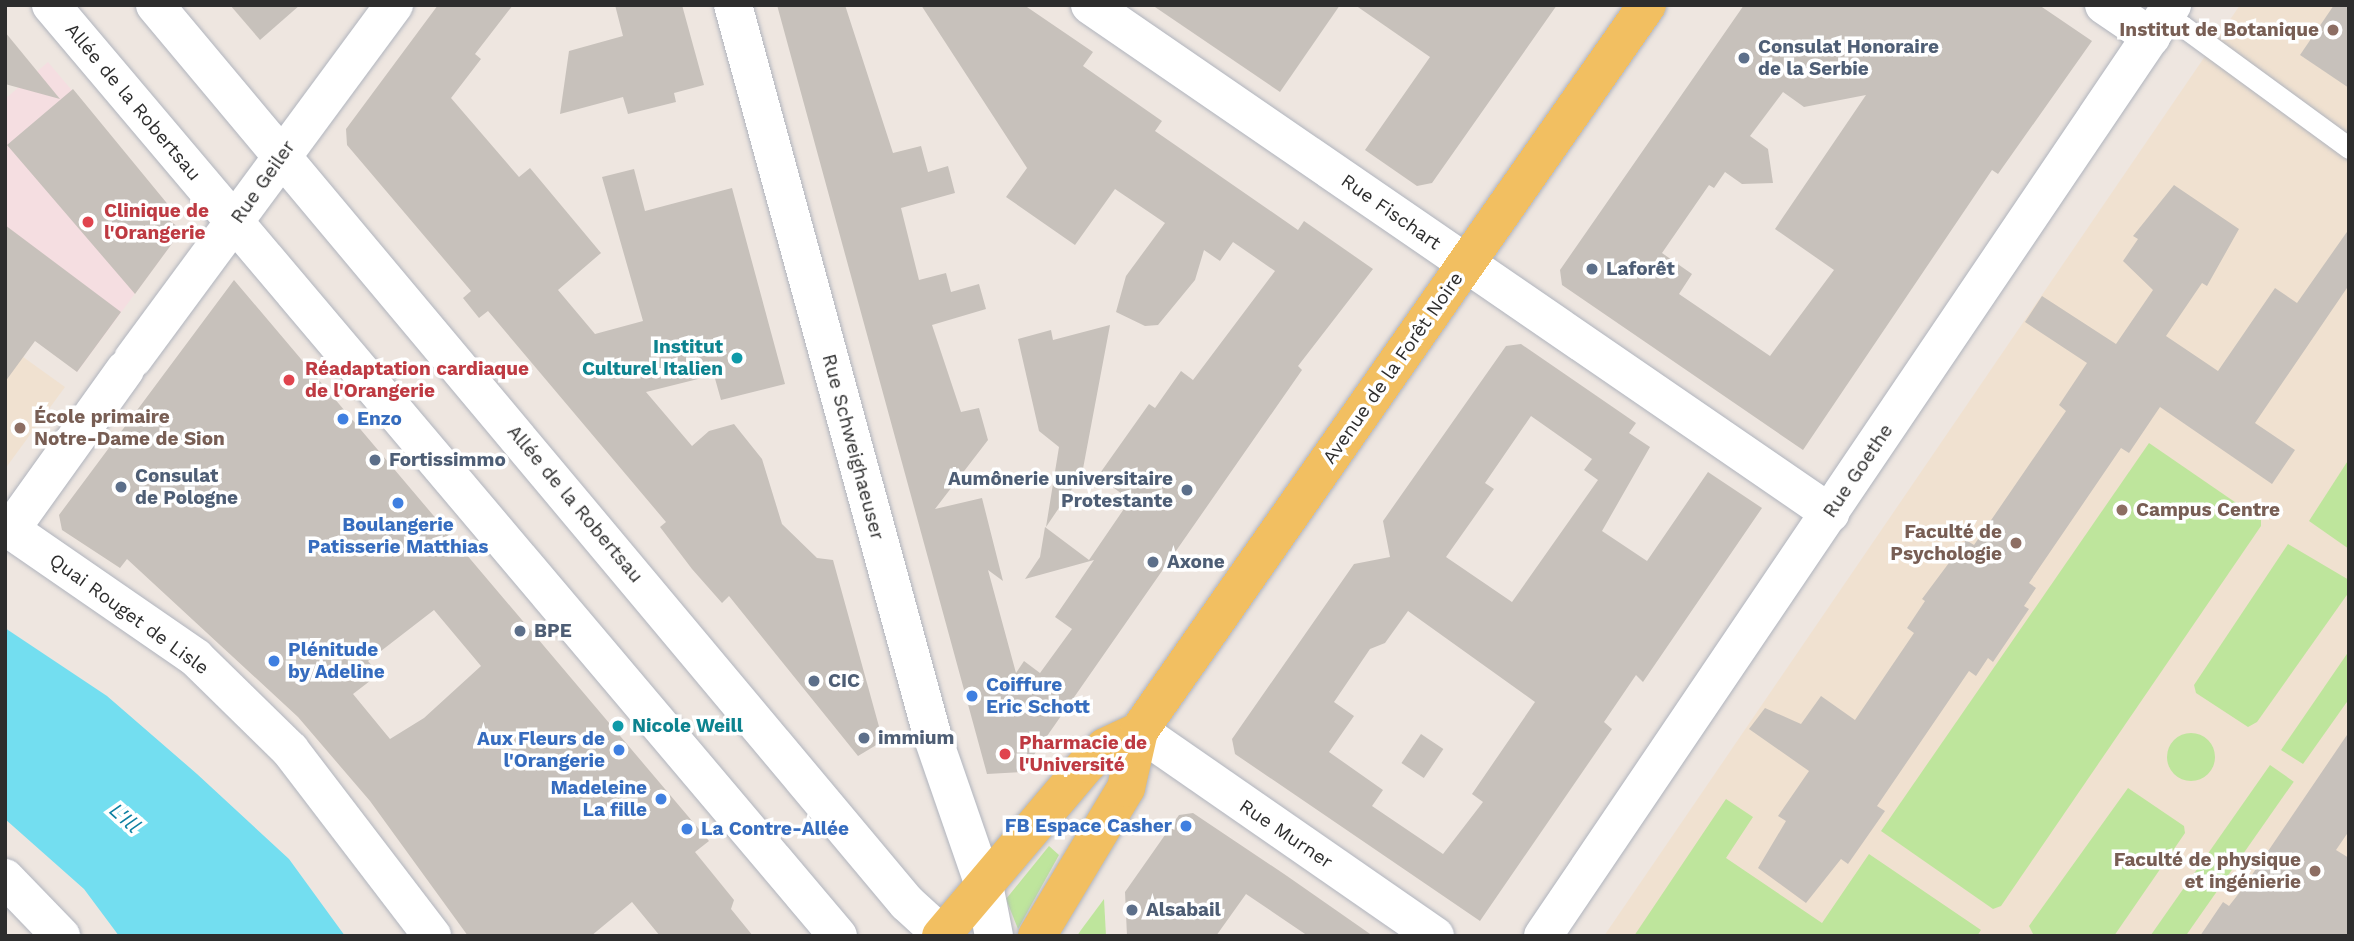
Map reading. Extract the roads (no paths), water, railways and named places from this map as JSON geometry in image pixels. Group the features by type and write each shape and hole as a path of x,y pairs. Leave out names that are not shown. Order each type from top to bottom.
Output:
{"main road":[{"name":"Avenue de la Forêt Noire","path":"1037,936 1126,788 1139,731 1647,5"},
{"name":"Avenue de la Forêt Noire","path":"942,935 1087,764 1105,747 1139,731"}],"street":[{"name":"Allée de la Robertsau","path":"51,5 838,936"},
{"name":"Allée de la Robertsau","path":"155,5 907,903 942,935"},
{"name":"Rue Geiler","path":"8,527 394,5"},
{"name":"Rue Schweighaeuser","path":"733,5 933,738 984,885 994,936"},
{"name":"Rue Fischart","path":"1090,5 1830,513"},
{"path":"2104,5 2163,19"},
{"name":"Rue Goethe","path":"1543,936 2163,19"},
{"name":"Quai Rouget de Lisle","path":"8,527 196,658 290,750 432,936"},
{"name":"Rue Murner","path":"1139,731 1435,936"},
{"path":"5,878 61,936"}],"lane":[{"path":"2163,19 2349,148"}],"water":[{"name":"L'Ill","path":"5,628 107,696 197,774 289,859 345,936 119,936 84,889 5,819"}],"place":[{"name":"Institut de Botanique","path":"2333,30"},
{"name":"Consulat Honoraire de la Serbie","path":"1744,58"},
{"name":"Clinique de l'Orangerie","path":"88,222"},
{"name":"Laforêt","path":"1592,269"},
{"name":"Institut Culturel Italien","path":"737,358"},
{"name":"Réadaptation cardiaque de l'Orangerie","path":"289,380"},
{"name":"Enzo","path":"343,419"},
{"name":"École primaire Notre-Dame de Sion","path":"20,428"},
{"name":"Fortissimmo","path":"375,460"},
{"name":"Consulat de Pologne","path":"121,487"},
{"name":"Aumônerie universitaire Protestante","path":"1187,490"},
{"name":"Boulangerie Patisserie Matthias","path":"398,503"},
{"name":"Campus Centre","path":"2122,510"},
{"name":"Faculté de Psychologie","path":"2016,543"},
{"name":"Axone","path":"1153,562"},
{"name":"BPE","path":"520,631"},
{"name":"Plénitude by Adeline","path":"274,661"},
{"name":"CIC","path":"814,681"},
{"name":"Coiffure Eric Schott","path":"972,696"},
{"name":"Nicole Weill","path":"618,726"},
{"name":"immium","path":"864,738"},
{"name":"Aux Fleurs de l'Orangerie","path":"619,750"},
{"name":"Pharmacie de l'Université","path":"1005,754"},
{"name":"Madeleine La fille","path":"661,799"},
{"name":"FB Espace Casher","path":"1186,826"},
{"name":"La Contre-Allée","path":"687,829"},
{"name":"Faculté de physique et ingénierie","path":"2315,871"},
{"name":"Alsabail","path":"1132,910"}]}
